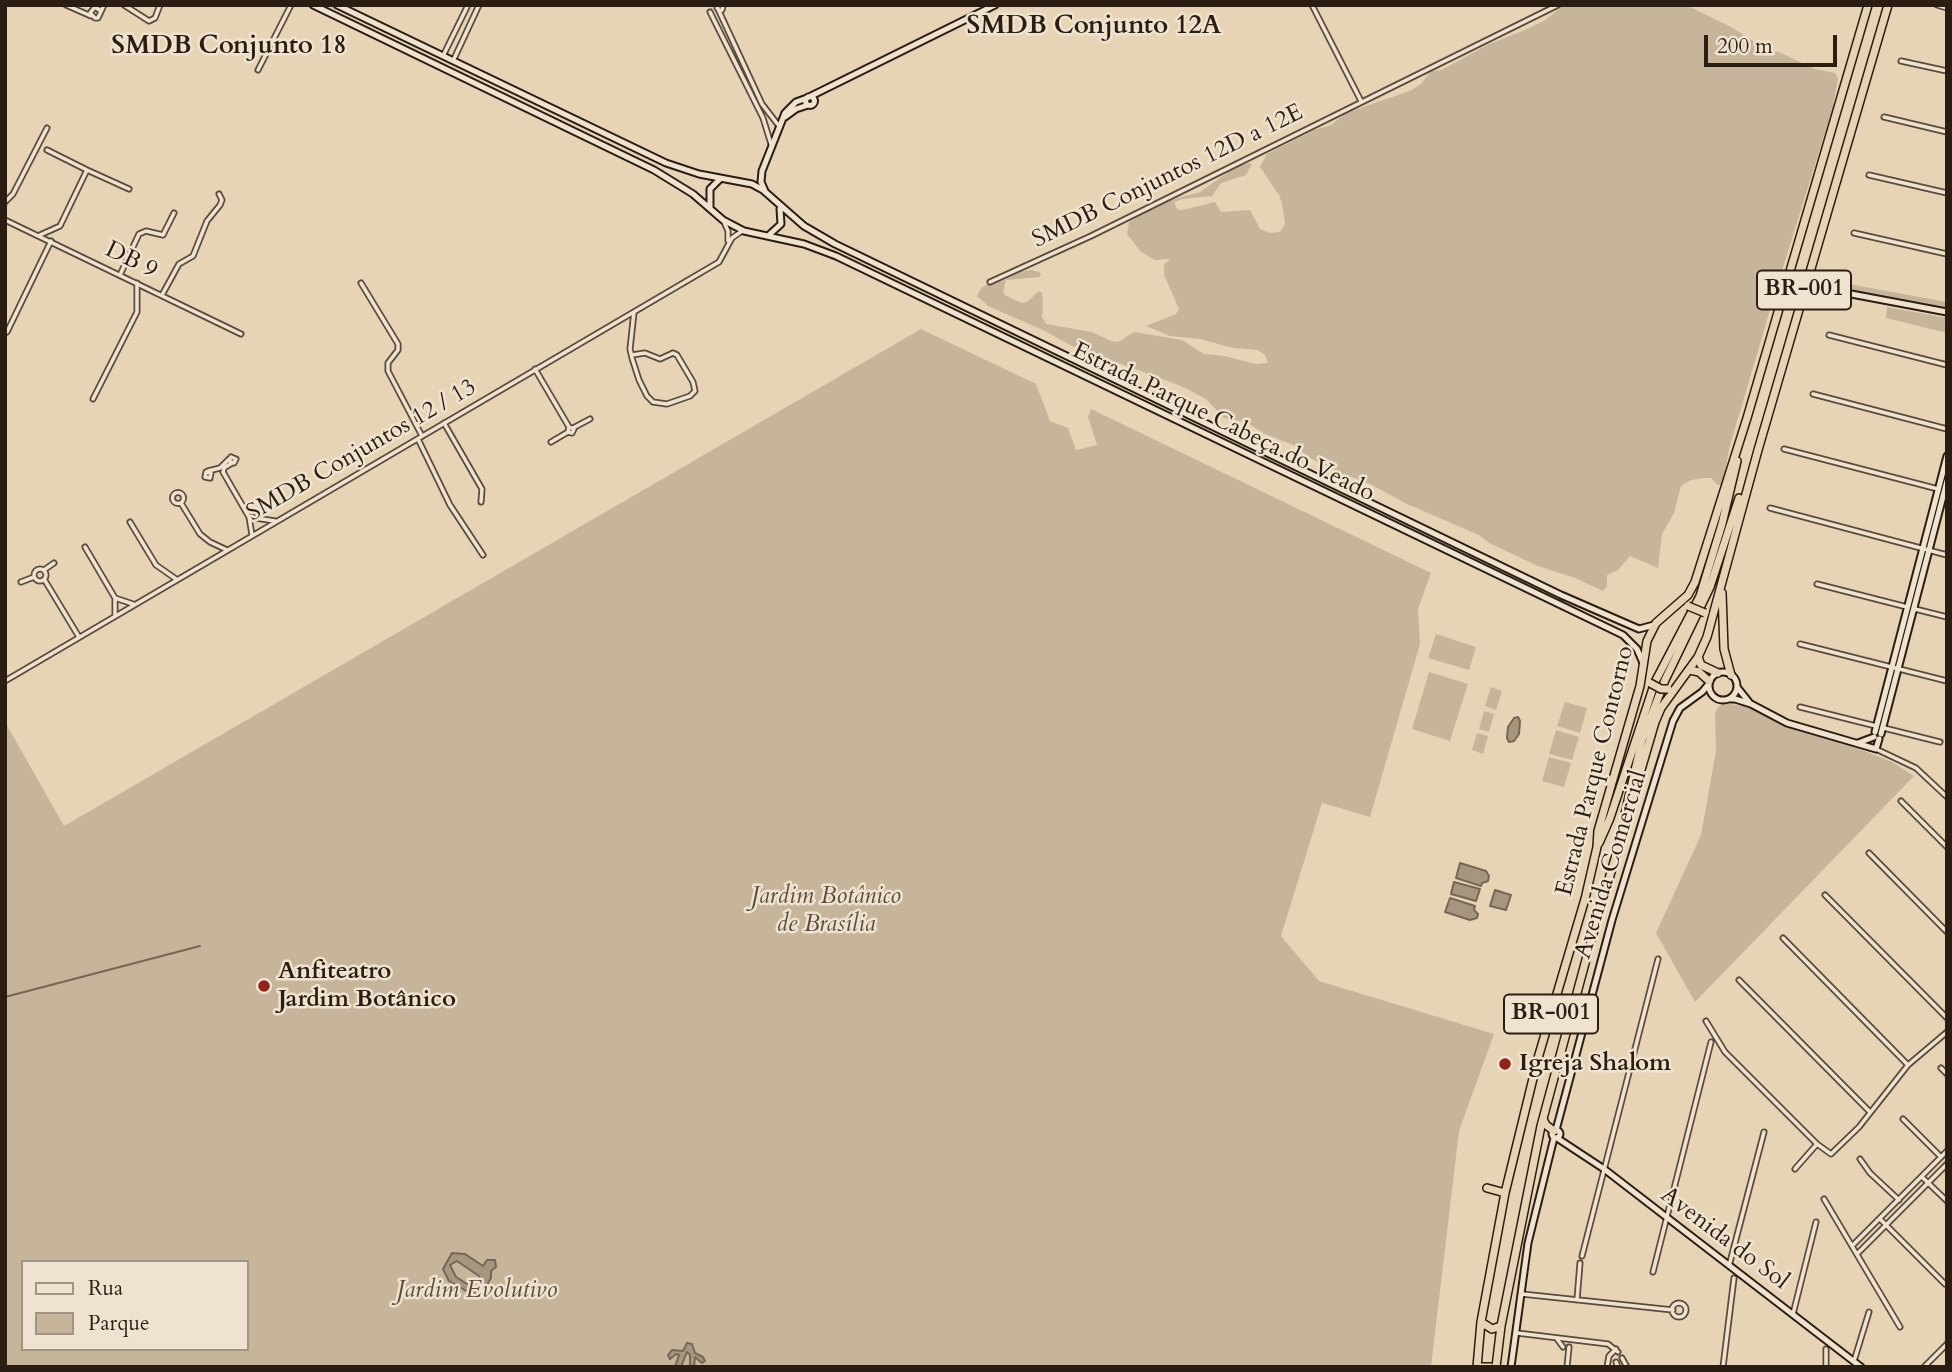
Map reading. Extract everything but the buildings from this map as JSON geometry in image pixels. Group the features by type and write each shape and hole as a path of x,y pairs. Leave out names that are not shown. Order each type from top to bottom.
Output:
{"highway":[{"name":"Estrada Parque Contorno","path":"1478,1367 1482,1322 1504,1193 1538,1058 1581,911 1597,847 1598,831 1636,704 1647,641 1657,623 1688,594 1695,582 1741,436 1868,5"},
{"name":"Estrada Parque Contorno","path":"1496,1367 1501,1326 1539,1134 1622,836 1655,722 1661,708 1698,657 1710,624 1762,435 1888,5"},
{"path":"1622,836 1626,802 1642,740 1665,680 1710,587 1747,472 1762,435"},
{"path":"1597,847 1610,818 1654,683 1697,603 1732,488 1741,436"},
{"path":"1723,575 1721,604 1724,649 1731,675"},
{"path":"1675,608 1688,606 1705,613 1710,624"},
{"path":"1698,657 1701,665 1718,673"},
{"path":"1644,666 1650,682 1661,689 1681,683"},
{"path":"1690,670 1699,672 1709,683"},
{"path":"1543,1118 1556,1134"},
{"path":"1539,1134 1556,1134"},
{"path":"1487,1188 1504,1193"},
{"path":"1517,1240 1528,1243"},
{"path":"1482,1322 1492,1329 1501,1326"},
{"path":"1478,1367 1490,1367"}],"main road":[{"path":"313,5 654,170 710,207"},
{"path":"337,5 666,163 720,179 744,182 754,180 762,171"},
{"path":"782,119 791,111 808,106 805,102 827,87 995,5"},
{"path":"766,194 761,182 762,171 782,119 792,105 810,98"},
{"path":"710,207 710,189 720,179"},
{"name":"Estrada Parque Cabeça do Veado","path":"744,182 766,194 804,226 835,244 1414,524 1628,625 1639,629 1657,623"},
{"name":"Estrada Parque Cabeça do Veado","path":"710,207 723,220 744,231 820,249 1623,635 1637,649 1644,666"},
{"path":"769,235 781,224 780,207"},
{"path":"1808,279 1814,287"},
{"path":"1804,292 1814,287 1947,312"},
{"path":"1943,491 1947,456"},
{"path":"1728,699 1735,694 1736,681 1731,675 1718,673 1709,683 1709,692 1718,700 1735,699 1751,704 1787,723 1876,749 1877,734 1910,608 1947,481"},
{"path":"1410,533 1414,524"},
{"path":"1419,537 1423,528"},
{"name":"Avenida Comercial","path":"1511,1367 1528,1243 1588,1004 1630,857 1673,722 1680,708 1709,683"},
{"path":"1737,687 1751,704"},
{"path":"1693,698 1713,697"},
{"path":"1858,743 1877,734"},
{"name":"Avenida do Sol","path":"1556,1134 1861,1367"}],"street":[{"path":"66,5 91,16 92,9 99,8 101,11 104,5"},
{"path":"124,5 138,16 152,21 160,5"},
{"path":"258,71 291,5"},
{"path":"443,56 468,5"},
{"path":"453,61 479,5"},
{"path":"1312,5 1361,101"},
{"name":"SMDB Conjuntos 12D a 12E","path":"990,282 1091,236 1558,5"},
{"path":"1937,5 1947,8"},
{"path":"720,7 721,17 762,104 779,126"},
{"path":"710,12 763,118 772,146"},
{"path":"1901,61 1947,71"},
{"path":"1884,117 1947,132"},
{"path":"5,202 13,194 47,128"},
{"path":"47,150 129,190"},
{"path":"38,236 61,226 87,170"},
{"path":"1869,175 1947,193"},
{"path":"162,295 179,264 193,256 207,222 220,205 222,200 219,194"},
{"path":"120,275 139,234 146,230 163,235 174,214"},
{"name":"DB 9","path":"5,220 242,334"},
{"path":"723,220 728,231 728,243"},
{"name":"SMDB Conjuntos 12 / 13","path":"5,681 719,262 728,243 736,234 744,231"},
{"path":"1854,233 1947,254"},
{"path":"7,332 51,241"},
{"path":"361,282 398,344 398,350 387,365 388,371 455,514 483,555"},
{"path":"93,399 137,312 136,283"},
{"path":"632,355 645,353 660,359 677,355 693,382 695,391 674,403 653,402 642,388 632,355 630,341 634,312"},
{"path":"1829,335 1947,365"},
{"path":"535,369 570,429"},
{"path":"1813,394 1947,429"},
{"path":"551,442 590,419"},
{"path":"444,423 482,489 481,502"},
{"path":"1784,449 1943,491"},
{"path":"231,461 223,472 210,478 208,471 231,461"},
{"path":"223,472 249,517 252,535"},
{"path":"181,503 200,534 227,550"},
{"path":"1770,508 1947,555"},
{"path":"249,517 277,521"},
{"path":"130,522 156,565 177,579"},
{"path":"85,547 115,598 115,615"},
{"path":"34,577 36,570 44,570 54,564"},
{"path":"44,570 44,579 79,636"},
{"path":"34,577 39,581 44,579"},
{"path":"21,582 34,577"},
{"path":"1817,584 1947,617"},
{"path":"115,598 134,604"},
{"path":"1800,644 1947,681"},
{"path":"1800,706 1877,734 1940,742"},
{"path":"1876,749 1916,768 1944,791 1947,797"},
{"path":"1901,801 1947,847"},
{"path":"1868,853 1947,932"},
{"path":"1825,895 1947,1018"},
{"path":"1783,938 1908,1065"},
{"path":"1582,1256 1658,959"},
{"path":"1739,980 1870,1112"},
{"path":"1706,1021 1725,1052 1827,1153 1833,1153 1859,1127 1908,1065 1947,1032"},
{"path":"1653,1272 1711,1042"},
{"path":"1941,1068 1947,1074"},
{"path":"1903,1119 1941,1157"},
{"path":"1729,1266 1764,1132"},
{"path":"1795,1169 1817,1144"},
{"path":"1852,1246 1947,1151"},
{"path":"1860,1159 1870,1173 1899,1200"},
{"path":"1857,1255 1947,1164"},
{"path":"1922,1177 1947,1201"},
{"path":"1824,1199 1900,1327"},
{"path":"1879,1219 1945,1284"},
{"path":"1793,1314 1816,1222"},
{"path":"1577,1300 1580,1263"},
{"path":"1723,1367 1734,1278"},
{"path":"1521,1294 1673,1310"},
{"path":"1854,1361 1869,1312"},
{"path":"1515,1332 1556,1338 1567,1346 1604,1343 1617,1350 1607,1367"},
{"path":"1556,1338 1567,1346"},
{"path":"1604,1343 1612,1355"},
{"path":"1924,1367 1947,1344"},
{"path":"1567,1346 1567,1367"},
{"path":"1826,1349 1826,1367"},
{"path":"1622,1358 1627,1367"}],"green space":[{"path":"1564,5 1686,5 1733,28 1762,47 1815,69 1835,73 1838,78 1833,107 1729,449 1723,485 1718,485 1711,478 1705,478 1691,480 1681,486 1674,513 1662,534 1658,568 1630,556 1618,570 1607,575 1607,586 1603,591 1538,566 1489,543 1479,535 1310,458 1293,445 1265,434 1246,422 1224,418 1206,399 1181,386 1070,345 988,306 977,296 986,285 1005,280 1017,272 1032,270 1039,272 1040,277 1006,280 1003,292 1022,303 1039,291 1042,293 1042,317 1046,324 1092,332 1118,342 1134,332 1182,340 1204,354 1255,364 1268,363 1265,355 1258,350 1170,336 1146,326 1176,314 1179,309 1164,275 1164,265 1170,259 1155,260 1141,252 1127,234 1129,222 1157,204 1200,192 1237,166 1249,163 1252,164 1246,175 1221,183 1212,196 1182,199 1175,202 1175,205 1178,210 1182,210 1215,202 1221,212 1250,210 1260,229 1270,233 1280,232 1285,224 1282,203 1260,167 1267,154 1314,130 1331,125 1346,113 1412,90 1421,84 1431,71 1442,70 1487,45 1525,30 1545,20"},
{"path":"1832,281 1947,302 1947,308 1830,286"},
{"path":"1887,307 1947,318 1947,333 1886,318"},
{"name":"Jardim Botânico de Brasília","path":"921,329 1036,384 1050,421 1068,428 1076,450 1097,445 1088,417 1091,409 1431,573 1418,609 1420,644 1370,817 1322,803 1281,936 1319,981 1494,1034 1459,1131 1431,1367 5,1367 5,722 64,826"},
{"path":"1436,634 1476,647 1469,670 1428,658"},
{"path":"1429,672 1468,684 1450,741 1412,729"},
{"path":"1491,687 1502,691 1496,710 1485,706"},
{"path":"1565,702 1587,708 1580,733 1557,726"},
{"path":"1723,703 1751,707 1775,721 1892,762 1914,776 1695,1002 1656,933 1701,835 1716,751 1715,713"},
{"path":"1484,711 1494,714 1489,732 1479,729"},
{"path":"1556,730 1579,737 1572,760 1549,754"},
{"path":"1477,733 1488,736 1483,754 1472,750"},
{"path":"1549,757 1571,763 1564,787 1542,781"}],"shaded area":[{"path":"1518,717 1519,734 1514,741 1509,742 1508,727 1514,718"},
{"path":"1460,863 1486,871 1488,881 1481,886 1456,878"},
{"path":"1454,882 1480,889 1476,901 1451,894"},
{"path":"1495,890 1511,895 1506,910 1490,906"},
{"path":"1450,898 1475,906 1477,918 1470,920 1445,912"},
{"path":"452,1253 465,1254 483,1266 487,1260 495,1260 496,1267 491,1271 491,1278 482,1293 468,1292 449,1281 443,1269","holes":["457,1261 479,1276 481,1281 478,1287 472,1287 456,1277 450,1265"]},
{"path":"687,1343 692,1344 695,1353 705,1361 702,1363 695,1357 694,1367 690,1367 690,1355 687,1352 681,1367 675,1367 679,1355 676,1354 670,1359 668,1355 672,1350 683,1351"}],"waterway":[{"path":"5,997 200,946"}],"place":[{"name":"Anfiteatro Jardim Botânico","path":"264,986"},
{"name":"Igreja Shalom","path":"1505,1064"}],"district":[{"name":"SMDB Conjunto 12A","path":"1094,27"},
{"name":"SMDB Conjunto 18","path":"229,47"}],"park label":[{"name":"Jardim Evolutivo","path":"477,1291"}]}
